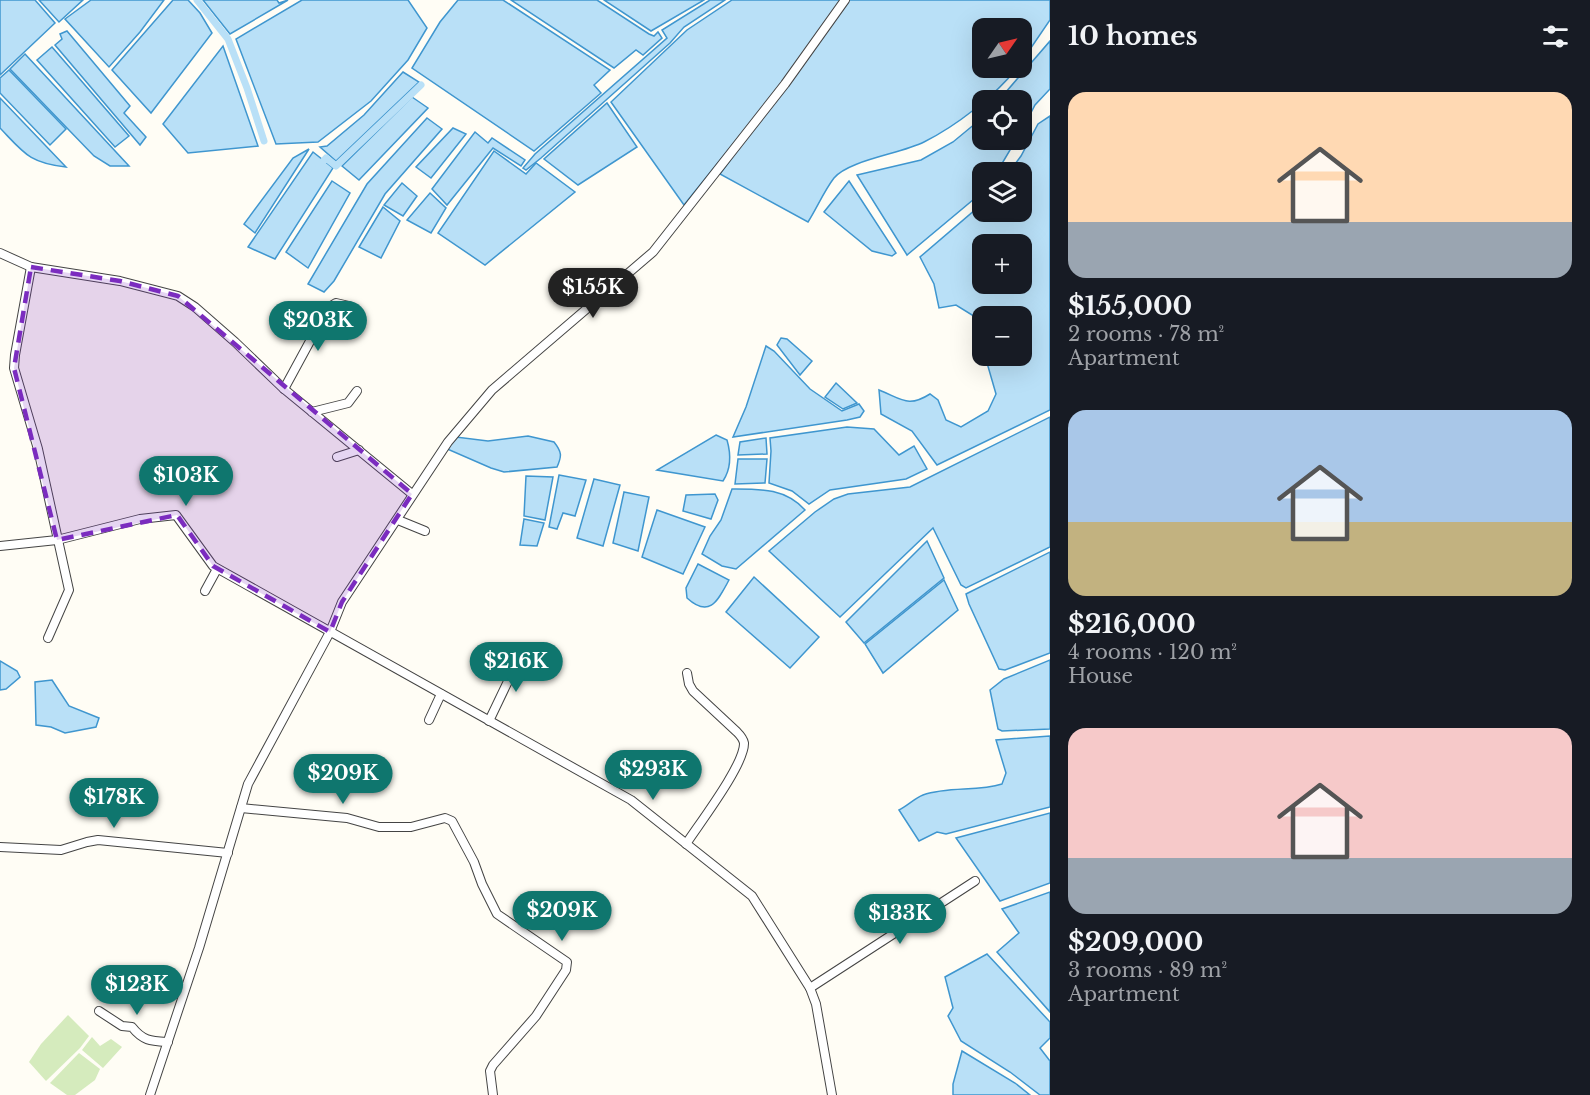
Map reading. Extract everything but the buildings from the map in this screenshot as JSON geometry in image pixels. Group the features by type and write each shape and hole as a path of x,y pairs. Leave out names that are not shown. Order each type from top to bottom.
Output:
{"street":[{"path":"150,1095 248,784 330,632 342,602 442,450 492,390 652,252 785,84 845,0"},
{"path":"0,253 31,267 120,281 178,296 195,307 284,389 412,494"},
{"path":"31,267 14,368 38,449 69,591 48,638"},
{"path":"284,389 328,308 336,303 350,306"},
{"path":"312,412 348,404 357,391"},
{"path":"336,457 359,450"},
{"path":"0,546 57,540 140,519 176,515 209,563 217,569 631,800 752,896 810,988 816,1004 832,1095"},
{"path":"398,520 425,531"},
{"path":"205,591 217,569"},
{"path":"489,721 521,654"},
{"path":"686,844 739,762 744,746 737,732 693,691 687,673"},
{"path":"429,720 441,694"},
{"path":"241,808 347,818 379,827 411,827 445,818 452,821 474,862 497,914 567,962 566,970 536,1016 492,1065 490,1071 493,1095"},
{"path":"0,847 61,850 98,840 228,853"},
{"path":"810,988 975,881"},
{"path":"99,1011 122,1026 132,1027 142,1039 168,1042"}],"highlighted area":[{"path":"31,267 120,281 178,296 412,494 342,602 330,632 213,566 177,515 57,540 14,368"}],"green space":[{"path":"68,1015 89,1036 46,1081 29,1062 41,1044"},
{"path":"92,1037 100,1046 111,1039 122,1047 103,1068 82,1050"},
{"path":"79,1053 100,1069 95,1080 75,1095 67,1095 50,1083"}],"water":[{"path":"0,0 35,0 55,23 0,75"},
{"path":"39,0 83,0 59,22"},
{"path":"91,0 164,0 109,67 65,19"},
{"path":"173,0 188,0 200,13 212,33 151,113 112,70"},
{"path":"203,0 277,0 279,3 288,0 230,34"},
{"path":"302,0 408,0 427,28 408,60 371,101 318,142 276,144 236,39"},
{"path":"458,0 503,0 610,70 594,85 601,93 534,151 412,68 440,22"},
{"path":"511,0 597,0 649,34 654,36 658,32 662,38 643,55 636,50 614,68"},
{"path":"604,0 704,0 651,31"},
{"path":"710,0 725,0 684,27 670,43 541,158 526,170 523,168 535,154 667,38 662,30"},
{"path":"732,0 841,0 783,82 684,205 611,102 687,30"},
{"path":"848,0 1050,0 1050,20 1032,46 1032,18 972,18 972,78 1009,78 997,90 972,90 972,112 924,142 851,166 841,172 830,183 808,222 720,174"},
{"path":"67,31 130,106 124,113 146,137 140,145 55,45 62,39 60,34"},
{"path":"1050,41 1050,89 1032,111 1032,90 1008,90 1018,78 1032,78 1032,62"},
{"path":"223,46 258,146 188,153 163,124"},
{"path":"52,47 129,136 115,147 37,60"},
{"path":"25,54 129,166 110,166 94,156 10,69"},
{"path":"9,70 66,129 50,145 0,93 0,78"},
{"path":"403,72 419,82 336,161 320,147 327,146 364,115"},
{"path":"412,97 428,108 359,180 342,166"},
{"path":"0,98 66,167 43,163 28,155 15,144 0,128"},
{"path":"607,103 637,147 578,185 544,159"},
{"path":"1050,116 1050,410 937,465 912,431 881,414 879,390 905,401 916,401 930,394 938,400 946,420 961,427 988,411 996,394 988,366 1032,366 1032,306 972,306 972,315 956,305 939,308 934,284 920,257 972,213 972,222 1032,222 1032,162 1016,162 1024,150 1032,150 1032,135 1038,124"},
{"path":"427,118 442,129 385,194 334,281 324,292 308,284 367,184"},
{"path":"972,126 972,150 1010,150 1003,162 972,162 972,201 907,255 857,175 921,160 953,142"},
{"path":"453,128 466,134 431,178 416,167"},
{"path":"475,132 488,143 492,138 525,160 521,166 493,148 447,205 432,189"},
{"path":"309,149 255,233 244,224 293,158"},
{"path":"494,151 526,174 536,163 575,192 485,265 438,233"},
{"path":"313,152 333,168 275,259 248,247"},
{"path":"332,181 350,193 308,268 286,252"},
{"path":"849,181 896,253 892,256 872,251 824,212"},
{"path":"402,183 417,196 403,216 384,205"},
{"path":"430,193 446,208 431,233 407,220"},
{"path":"383,207 400,221 381,258 359,247"},
{"path":"781,338 787,339 812,361 800,375 777,345"},
{"path":"766,346 774,351 810,389 842,411 859,404 864,411 860,417 733,437 746,407"},
{"path":"836,383 857,403 843,409 825,397"},
{"path":"1050,417 1050,547 966,588 961,585 933,528 840,617 769,551 834,499 848,494 910,487"},
{"path":"847,427 874,429 899,455 914,446 927,469 906,479 830,490 809,504 792,491 769,483 770,438"},
{"path":"716,435 727,440 729,451 729,466 723,481 657,470"},
{"path":"528,436 554,442 560,454 557,467 504,472 445,448 456,437 488,441"},
{"path":"766,438 767,454 738,455 740,442"},
{"path":"738,459 767,459 765,483 735,484"},
{"path":"559,475 586,480 575,516 563,513 557,529 549,527"},
{"path":"526,476 553,477 545,520 524,516"},
{"path":"594,479 620,485 603,546 577,538"},
{"path":"732,489 772,491 789,497 805,510 736,569 722,566 702,554 721,520"},
{"path":"624,492 649,497 638,551 613,543"},
{"path":"715,494 718,500 711,519 683,511 686,495"},
{"path":"657,510 705,527 683,574 642,557"},
{"path":"524,519 544,523 537,546 520,545"},
{"path":"927,541 944,578 864,643 846,622"},
{"path":"1050,552 1050,653 1005,670 999,669 966,594"},
{"path":"698,564 729,580 717,600 707,607 695,604 687,598 686,588"},
{"path":"754,577 819,637 790,668 726,612"},
{"path":"944,580 958,610 883,673 865,644"},
{"path":"1050,660 1050,729 1002,731 998,729 990,690 1004,679"},
{"path":"0,661 17,671 20,677 6,689 0,690"},
{"path":"52,680 69,706 99,718 96,727 65,733 51,727 36,725 35,682"},
{"path":"1050,736 1050,807 946,834 937,832 919,841 899,810 920,796 933,792 1002,784 1006,773 996,740"},
{"path":"1050,813 1050,883 1000,901 956,838"},
{"path":"1050,892 1050,1012 997,952 1019,933 1002,909"},
{"path":"987,954 1050,1022 1050,1038 1040,1048 1050,1061 1050,1095 1040,1095 1010,1072 961,1041 948,1016 953,1008 945,977"},
{"path":"962,1051 1015,1083 1030,1095 953,1095 953,1084"}],"waterway":[{"path":"197,0 228,39 264,141"},
{"path":"319,166 326,158 336,166 421,85"}]}
